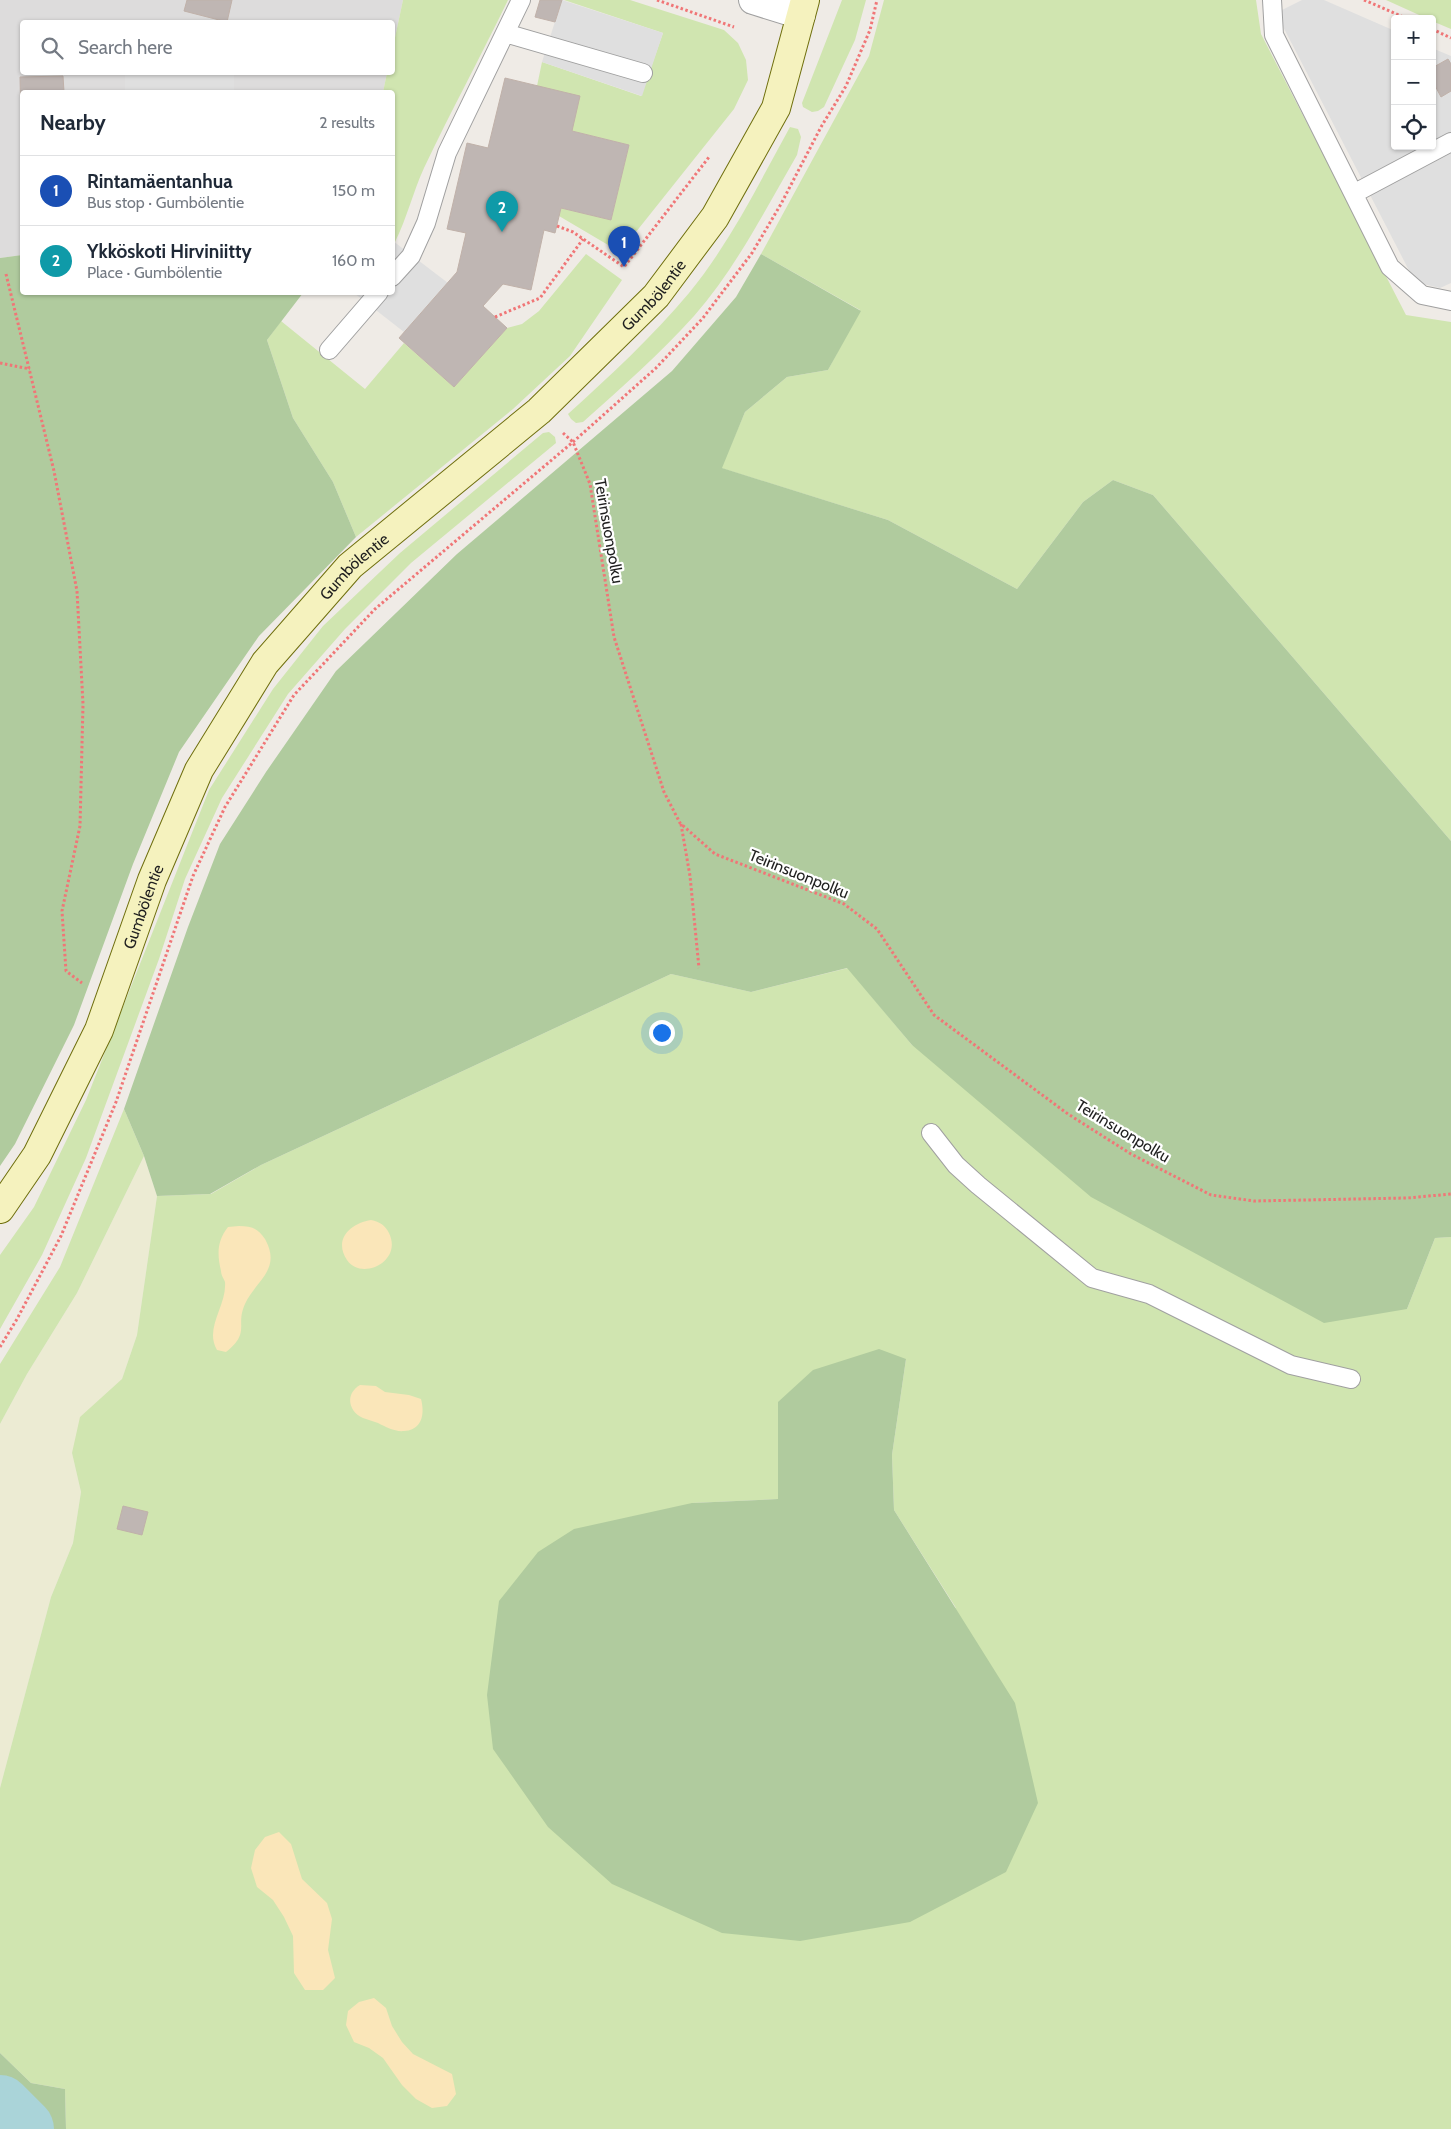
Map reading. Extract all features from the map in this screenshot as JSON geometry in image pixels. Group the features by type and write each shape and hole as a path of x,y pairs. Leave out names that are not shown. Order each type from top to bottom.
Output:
{"main road":[{"name":"Gumbölentie","path":"0,1209 37,1155 99,1030 152,880 199,770 265,663 350,566 539,411 656,296 715,217 776,108 803,7"}],"street":[{"path":"753,0 803,7"}],"lane":[{"path":"395,275 412,256 426,223 447,153 521,0"},
{"path":"1272,0 1274,36 1355,193 1390,267 1422,295 1451,301"},
{"path":"506,33 643,73"},
{"path":"1355,193 1451,142"},
{"path":"329,350 376,295"},
{"path":"932,1133 956,1164 978,1185 1092,1278 1149,1294 1291,1365 1351,1378"}],"path":[{"path":"657,0 740,29"},
{"path":"0,1347 17,1319 65,1227 116,1102 192,876 225,807 294,695 375,609 573,442 656,368 703,318 752,252 781,204 821,127 846,86 870,30 878,0"},
{"path":"1364,0 1399,15"},
{"path":"1436,31 1451,38"},
{"path":"557,226 583,239 624,267 711,154"},
{"path":"495,317 540,298 583,239"},
{"path":"6,274 54,471 77,591 83,704 80,826 62,911 66,971 108,1004"},
{"path":"0,364 30,369"},
{"name":"Teirinsuonpolku","path":"573,442 590,484 614,637 664,792 680,823 715,854 844,904 877,929 934,1015 1076,1119 1131,1154 1211,1195 1254,1201 1407,1198 1451,1194"},
{"path":"680,823 690,876 699,968"}],"shaded area":[{"path":"0,0 403,0 395,38 395,20 20,20 20,75 387,75 383,90 20,90 20,255 0,258"},
{"path":"562,0 663,33 642,96 542,62"},
{"path":"1302,0 1324,0 1391,29 1391,150 1436,150 1436,50 1451,56 1451,283 1440,288 1415,282 1276,13"},
{"path":"125,75 234,75 234,90 125,90"},
{"path":"395,243 448,283 404,332 357,295 395,295"}],"green space":[{"path":"403,0 508,0 424,168 395,242 395,90 383,90 387,75 395,75 395,38"},
{"path":"564,0 630,0 724,30 738,43 746,60 748,80 734,109 620,252 559,216 561,208 611,220 629,145 572,131 537,86 542,62 641,96 663,33"},
{"path":"842,0 866,0 855,40 824,107 812,112 803,107 802,103"},
{"path":"884,0 1256,0 1261,34 1406,315 1451,322 1451,841 1153,495 1113,480 1083,502 1017,589 888,520 721,468 745,412 787,377 828,370 860,310 761,254 869,56"},
{"path":"1386,0 1451,0 1451,29 1436,23 1436,15 1419,15"},
{"path":"790,127 798,129 801,137 797,155 737,258 709,298 681,330 626,384 583,422 576,423 568,414 646,340 704,274 731,233"},
{"path":"586,254 622,280 570,356 513,409 356,537 333,482 293,418 267,340 281,321 365,389 404,343 454,387 507,328 522,324 539,311"},
{"path":"761,254 861,311 828,370 787,377 745,412 722,468 888,520 1017,589 1083,502 1113,480 1153,495 1451,841 1451,1237 1435,1238 1407,1309 1324,1323 1091,1197 912,1045 847,968 751,992 671,974 261,1165 210,1194 157,1196 144,1156 124,1109 188,927 220,844 266,772 336,671 457,554 672,371 736,297"},
{"path":"20,255 20,295 301,295 267,340 293,418 333,482 356,537 259,636 179,752 133,864 74,1025 15,1144 0,1166 0,258"},
{"path":"549,432 555,437 556,443 411,563 345,629 288,694 222,798 185,879 159,959 86,1158 42,1255 0,1329 0,1255 34,1207 86,1100 209,790 273,689 323,626 400,553 543,433"},
{"path":"848,968 912,1045 1407,1309 1435,1238 1451,1237 1451,2129 66,2129 65,2089 31,2083 0,2053 0,1788 51,1597 73,1543 81,1492 72,1453 80,1417 122,1379 137,1335 157,1196 211,1194 261,1165 671,974 751,992","holes":["906,1359 892,1455 894,1510 956,1608 692,1503 778,1499"]},
{"path":"124,1109 144,1156 77,1293 27,1374 0,1424 0,1364 60,1267"},
{"path":"144,1156 157,1196 137,1335 122,1379 72,1453 81,1492 73,1543 51,1597 0,1788 0,1424 27,1374 77,1293"},
{"path":"879,1349 906,1359 892,1455 894,1510 1015,1703 1038,1803 1006,1872 910,1922 800,1941 722,1933 612,1884 548,1827 493,1749 487,1695 499,1601 538,1552 574,1529 692,1503 778,1499 778,1402 813,1370"},
{"path":"0,2053 31,2083 65,2089 66,2129 0,2129"}],"sand":[{"path":"371,1220 382,1224 389,1233 392,1243 386,1260 370,1268 361,1269 353,1266 347,1260 343,1252 343,1239 351,1228"},
{"path":"228,1227 251,1227 260,1232 265,1239 271,1259 266,1274 245,1304 238,1339 226,1352 217,1350 213,1333 225,1291 225,1282 221,1274 219,1248 224,1232"},
{"path":"360,1385 376,1386 385,1392 409,1395 421,1399 423,1410 421,1420 415,1428 397,1431 363,1418 354,1411 350,1402 352,1393"},
{"path":"279,1832 291,1844 302,1879 327,1903 332,1919 328,1950 335,1978 323,1990 305,1990 294,1973 293,1936 273,1900 257,1887 251,1868 255,1850 265,1837"},
{"path":"374,1998 386,2008 392,2026 402,2042 413,2054 452,2074 456,2094 447,2106 432,2108 416,2099 402,2085 383,2058 369,2048 354,2042 346,2025 348,2011 359,2002"}],"building":[{"path":"187,0 232,0 227,20 219,20 184,11"},
{"path":"540,0 562,0 555,22 535,17"},
{"path":"1448,59 1451,64 1451,91 1441,97 1436,88 1436,66"},
{"path":"63,76 64,90 20,90 20,77"},
{"path":"505,78 580,96 572,131 629,145 611,220 561,208 555,233 544,230 531,290 503,284 483,306 507,328 454,387 399,338 457,272 466,233 447,229 467,143 488,148"},
{"path":"123,1506 148,1512 142,1535 117,1529"}],"waterway":[{"path":"0,2106 23,2129"}],"place":[{"name":"Ykköskoti Hirviniitty","path":"502,232"},
{"name":"Rintamäentanhua","path":"624,267"}]}
